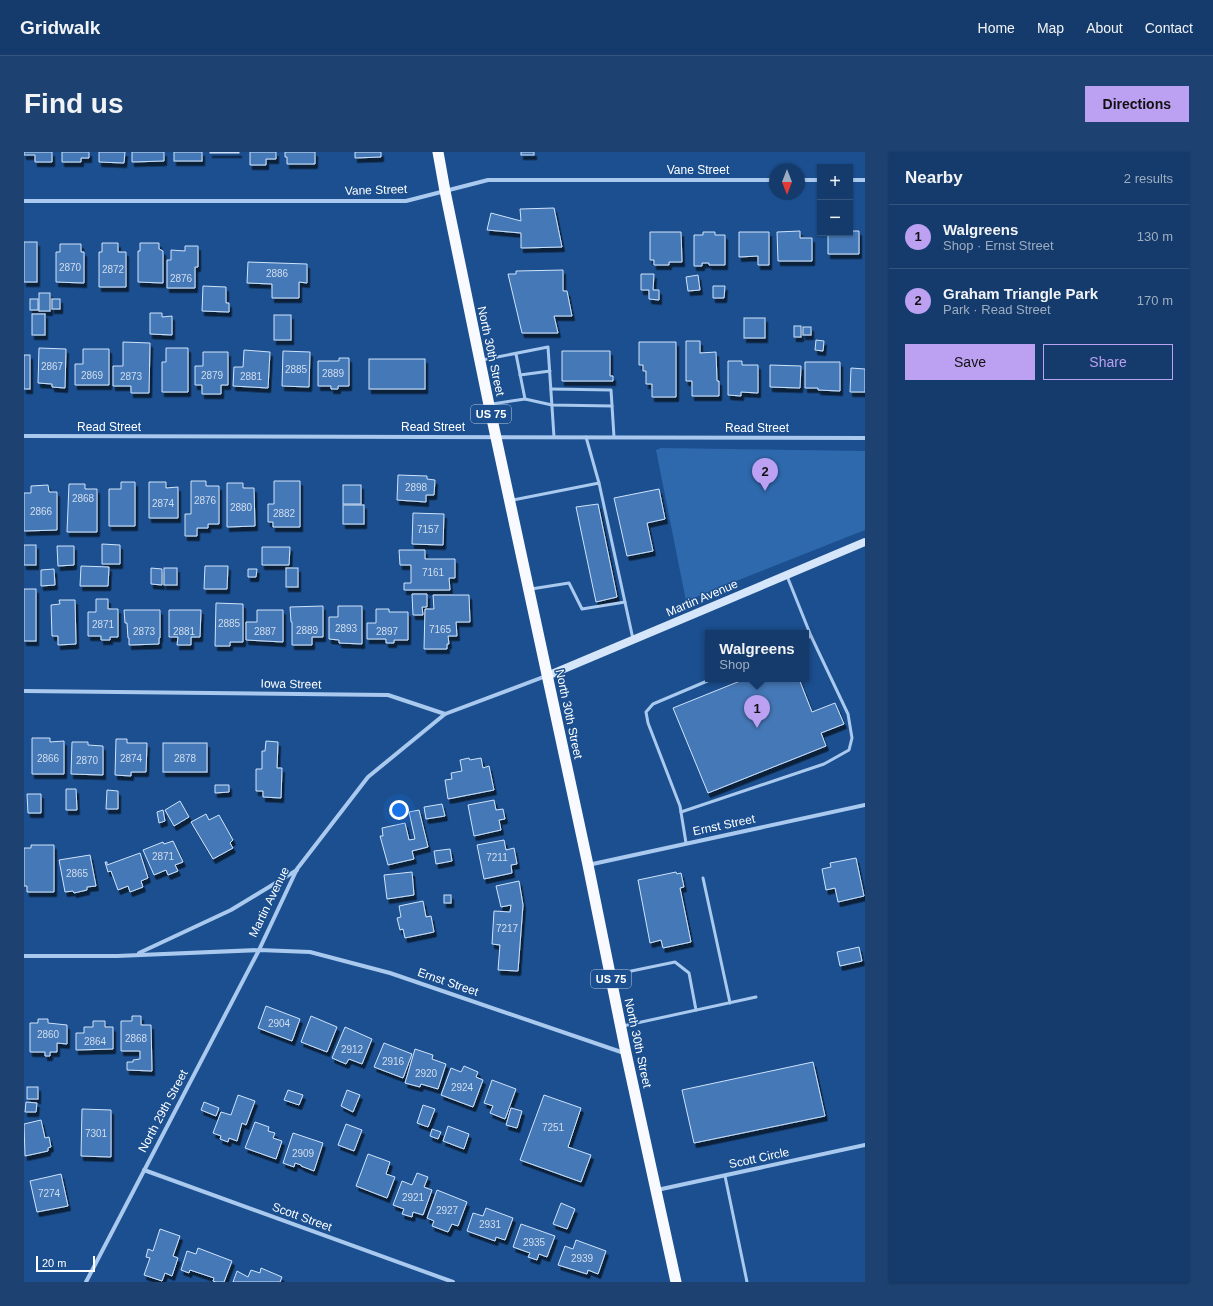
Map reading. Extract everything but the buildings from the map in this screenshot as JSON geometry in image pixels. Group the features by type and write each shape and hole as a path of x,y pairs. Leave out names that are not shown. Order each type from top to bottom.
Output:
{"highway":[{"name":"North 30th Street","path":"438,152 489,404 676,1282"}],"main road":[{"name":"Martin Avenue","path":"547,676 865,542"}],"street":[{"name":"Vane Street","path":"24,201 406,201 488,180 769,180"},
{"path":"805,180 817,180"},
{"path":"853,180 865,180"},
{"name":"Read Street","path":"24,436 865,438"},
{"path":"445,714 547,676"},
{"name":"Iowa Street","path":"24,691 388,695 445,714"},
{"name":"Martin Avenue","path":"24,956 117,956 259,950 297,870 368,776 445,714"},
{"name":"Ernst Street","path":"588,865 865,805"},
{"path":"137,954 232,910 297,870"},
{"name":"Ernst Street","path":"259,950 310,952 390,973 626,1053"},
{"name":"North 29th Street","path":"86,1282 259,950"},
{"name":"Scott Circle","path":"657,1190 865,1145"},
{"name":"Scott Street","path":"144,1170 453,1282"}],"lane":[{"path":"480,360 548,347 554,437"},
{"path":"516,354 525,399"},
{"path":"520,375 550,371"},
{"path":"551,389 611,390 614,437"},
{"path":"489,404 525,399 552,404 612,406"},
{"path":"586,437 599,482 633,639"},
{"path":"510,501 599,482"},
{"path":"787,575 809,630"},
{"path":"529,589 568,583 582,609 625,602"},
{"path":"681,812 824,764 849,750 852,738 848,714 809,631"},
{"path":"686,844 681,812 648,723 646,712 653,704 705,682"},
{"path":"703,878 730,1003"},
{"path":"610,976 675,962 689,973 696,1010"},
{"path":"621,1027 756,997"},
{"path":"724,1176 747,1282"}],"shaded area":[{"path":"661,448 865,451 865,530 686,601 656,450"}],"place":[{"name":"Graham Triangle Park","path":"765,491"},
{"name":"Walgreens","path":"757,728"}]}
